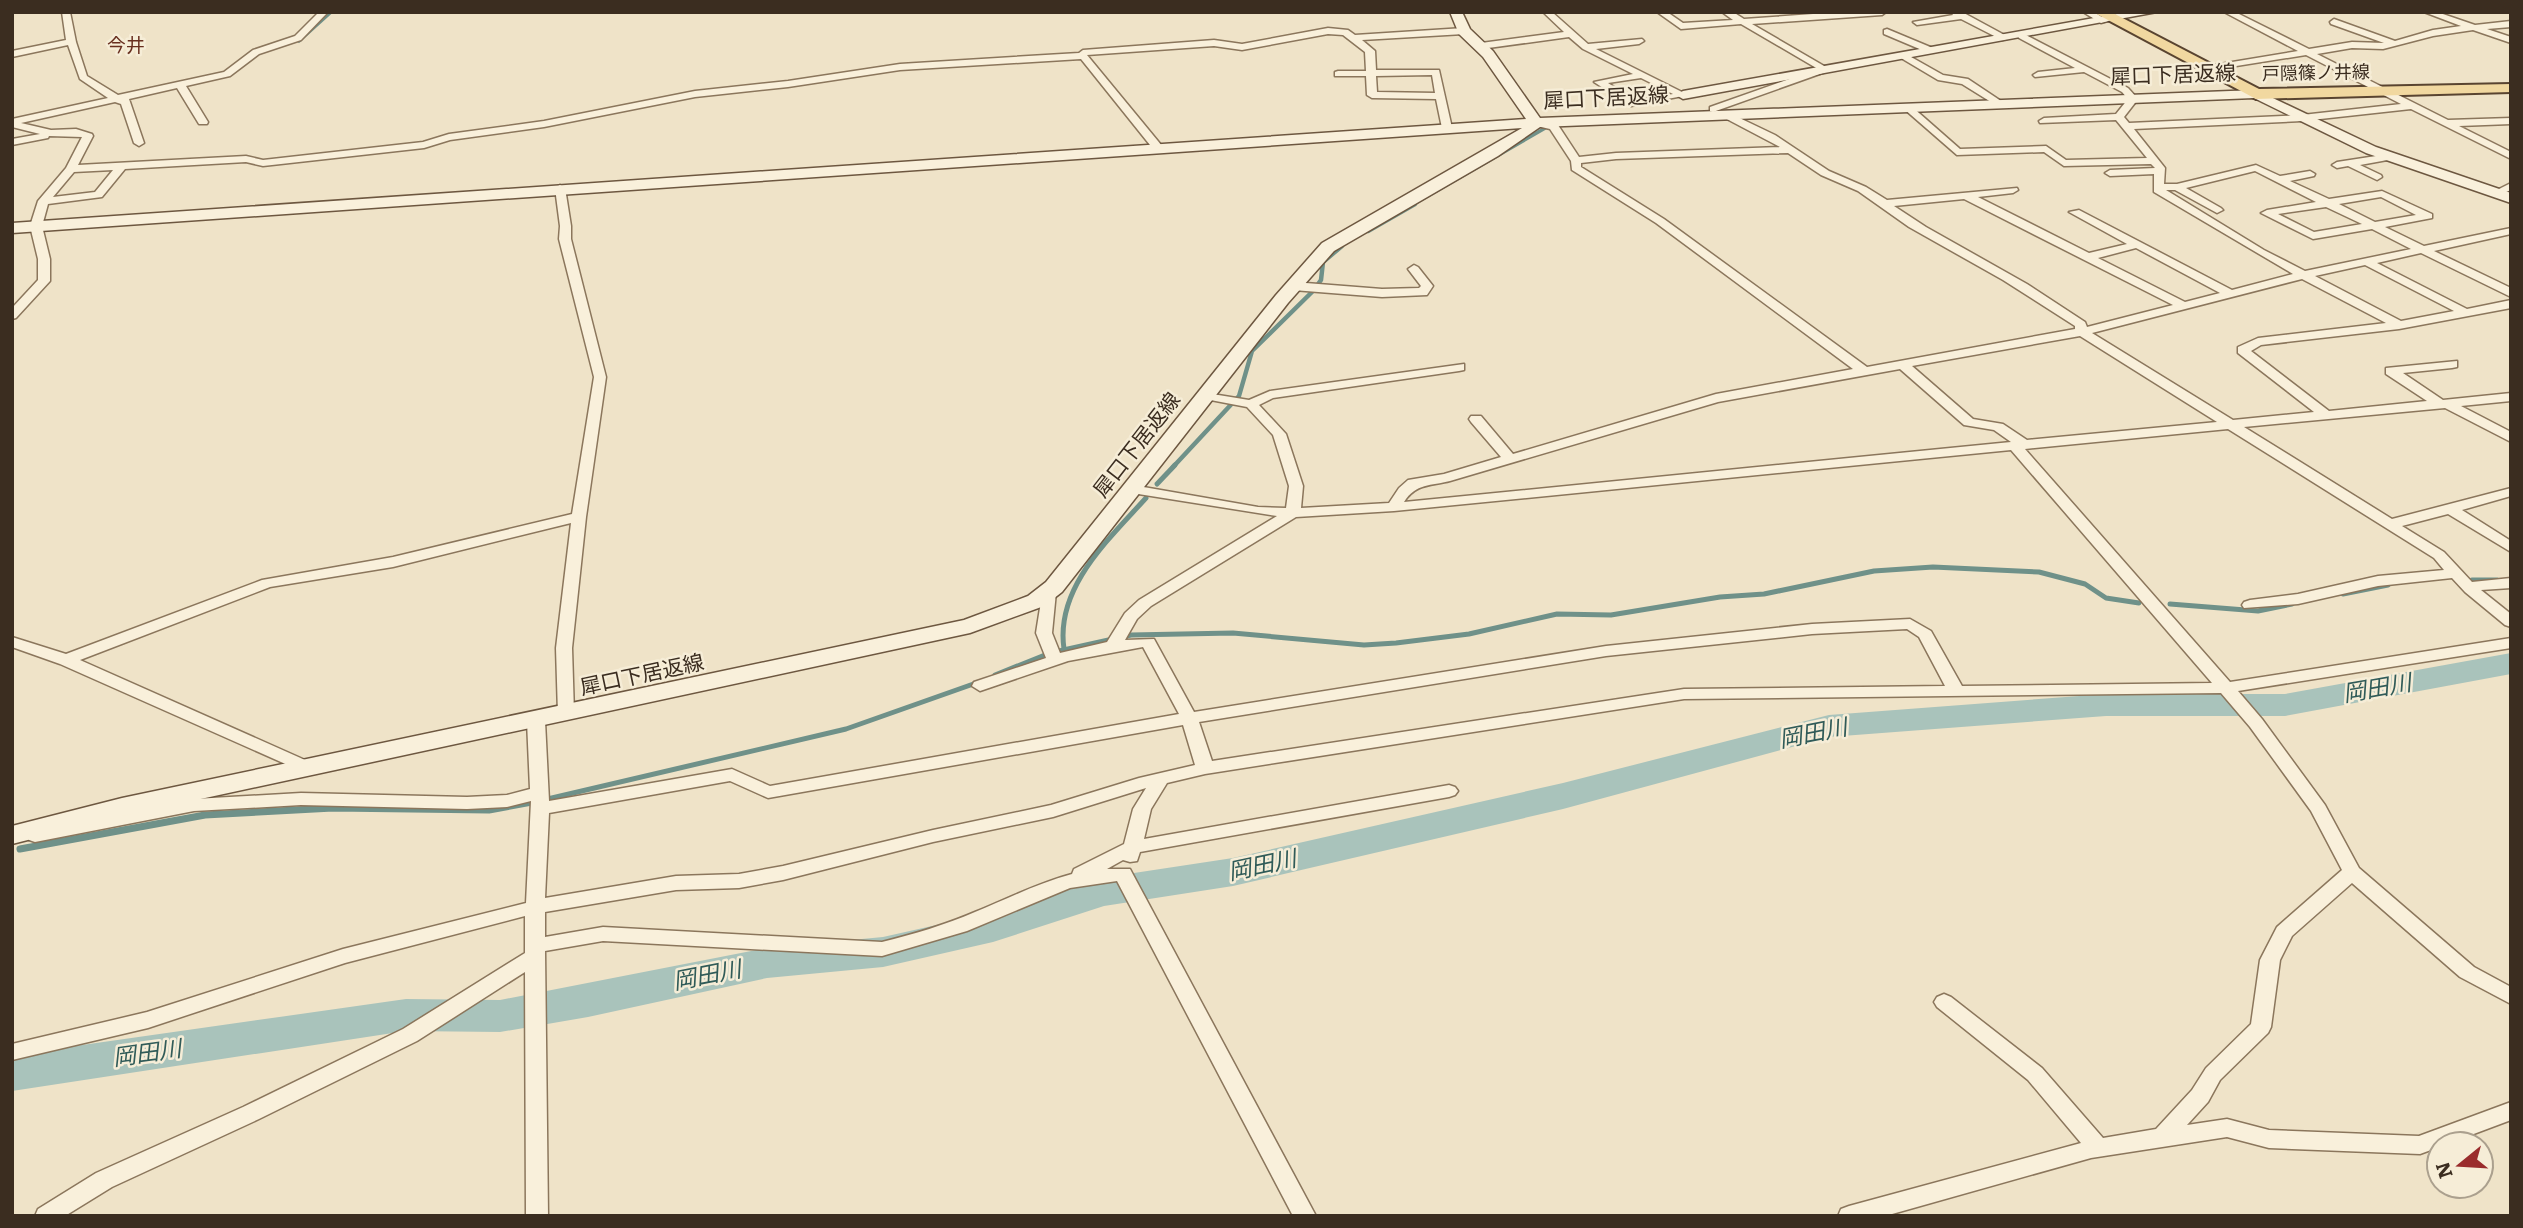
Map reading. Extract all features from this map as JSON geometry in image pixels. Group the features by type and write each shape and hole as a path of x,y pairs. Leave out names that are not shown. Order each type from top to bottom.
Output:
{"main road":[{"path":"1455,12 1464,30 1481,46 1536,123"},
{"path":"1683,95 2022,36 2110,17 2151,12"},
{"name":"戸隠篠ノ井線","path":"2110,17 2256,94 2511,88"},
{"path":"2256,94 2389,157 2506,192"},
{"name":"犀口下居返線","path":"12,837 121,807 536,721 970,626 1010,613 1048,592 1293,286 1328,247 1493,153 1523,135 1536,123 1720,112 1908,108 2256,94"}],"street":[{"path":"66,12 71,42 83,77 122,100 139,143"},
{"path":"12,123 227,74 256,52 298,38 324,12"},
{"path":"1546,12 1586,47 1793,150 1825,173 1862,189 1922,233 1960,250 2053,305 2081,325 2082,332 2220,419 2234,424 2440,555 2468,587 2511,622"},
{"path":"1661,12 1681,26 1882,12"},
{"path":"1726,12 1826,70"},
{"path":"1792,12 1806,19"},
{"path":"2087,12 2110,17"},
{"path":"2228,12 2312,52 2410,106 2511,156"},
{"path":"2428,12 2511,40"},
{"path":"1917,22 1959,14 2005,38"},
{"path":"2334,22 2395,44"},
{"path":"2208,69 2352,45 2365,48 2395,44 2437,32 2511,24"},
{"path":"1355,38 1464,30"},
{"path":"1083,53 1153,45 1214,43 1242,47 1328,31 1345,32 1370,51 1372,96 1439,96"},
{"path":"1887,32 1932,51"},
{"path":"1481,46 1571,34"},
{"path":"2022,36 2125,90 2133,99 2119,117"},
{"path":"1586,47 1639,41"},
{"path":"12,54 71,42"},
{"path":"71,169 246,159 263,163 313,159 544,124 695,94 788,84 913,65 1083,56 1158,148"},
{"path":"1904,56 1941,78 1965,81 2001,104"},
{"path":"2038,75 2087,69"},
{"path":"1720,112 1826,70"},
{"path":"1338,74 1436,72 1447,128"},
{"path":"1643,75 1599,82 1634,104 1683,95"},
{"path":"181,86 203,122"},
{"path":"2129,126 2302,118 2410,106"},
{"path":"1908,108 1957,152 2046,149 2064,163 2158,166"},
{"path":"2044,121 2119,117 2129,126 2145,152 2158,166 2158,190 2218,229 2399,325"},
{"path":"2446,123 2511,121"},
{"path":"12,123 58,133"},
{"path":"12,228 560,188 1536,123 1554,128 1576,161 1576,168 1660,221 1864,371"},
{"path":"12,142 58,133 76,132 88,136 71,169 43,201 36,226 44,259 44,281 12,315"},
{"path":"1576,161 1616,156 1793,150"},
{"path":"2377,177 2343,164 2389,157"},
{"path":"43,201 98,195 122,166"},
{"path":"2110,173 2158,166"},
{"path":"2159,187 2177,187 2256,168 2511,293"},
{"path":"2280,179 2310,174"},
{"path":"2177,187 2217,210"},
{"path":"560,188 559,197 568,225 565,239 600,377 579,517 564,648 566,714"},
{"path":"1885,204 2013,190"},
{"path":"2382,194 2428,216 2374,227 2313,236 2267,213 2323,201 2382,194"},
{"path":"1965,195 2180,304"},
{"path":"2075,212 2233,295"},
{"path":"1394,507 1405,487 1411,483 1445,478 1716,398 2082,332 2180,304 2233,295 2303,275 2511,231"},
{"path":"2089,257 2139,244"},
{"path":"2369,263 2463,312"},
{"path":"1293,286 1382,293 1423,292 1427,286 1414,269"},
{"path":"2326,415 2242,350 2258,342 2399,325 2511,304"},
{"path":"2452,363 2391,371 2444,404 2511,438"},
{"path":"1903,365 1969,422 1998,427 2019,445 2254,720 2319,809 2352,872 2467,972 2511,996"},
{"path":"1251,404 1270,395 1459,367"},
{"path":"1205,395 1251,404 1279,434 1296,486 1293,513"},
{"path":"1132,489 1258,511 1293,513 1394,507 2511,397"},
{"path":"1476,419 1509,458"},
{"path":"2392,524 2511,492"},
{"path":"2452,510 2511,548"},
{"path":"1117,638 1145,603 1293,513"},
{"path":"66,660 267,583 393,562 579,517"},
{"path":"2250,605 2298,599 2378,581 2457,573"},
{"path":"2468,587 2511,583"},
{"path":"1048,592 1044,633 1052,653"},
{"path":"12,837 59,833 194,805 301,800 467,803 540,801 732,775 768,792 1189,718 1606,651 1812,629 1910,624 1925,634 1956,690"},
{"path":"980,686 1052,653 1117,638 1148,642 1189,718 1205,768"},
{"path":"12,642 66,660 307,768"},
{"path":"12,1052 148,1020 343,956 535,907 676,883 739,881 783,873 933,836 1053,811 1161,778 1205,768 1684,694 1956,690 2229,691 2511,643"},
{"path":"536,721 540,801 535,907 538,990 537,1216"},
{"path":"1123,874 1142,809 1161,778"},
{"path":"46,1216 104,1181 410,1035 472,997 537,950 603,934 882,949 913,942 985,916 1034,892 1071,880 1133,847 1449,791"},
{"path":"2162,1137 2200,1096 2213,1074 2261,1027 2270,960 2284,932 2352,872"},
{"path":"1071,880 1123,874"},
{"path":"1123,874 1143,907 1205,1031 1305,1216"},
{"path":"1944,1002 2035,1074 2098,1148"},
{"path":"1849,1216 2098,1148 2162,1137 2227,1128 2269,1139 2420,1145 2511,1111"}],"waterway":[{"path":"299,41 331,12"},
{"path":"1412,205 1547,127"},
{"path":"1368,231 1415,204"},
{"path":"1173,467 1239,396 1252,351 1313,291 1321,280 1323,262 1342,246"},
{"path":"1157,484 1175,465"},
{"path":"1064,649 1063,627 1076,585 1101,548 1146,498"},
{"path":"995,675 1050,653 1131,635 1233,633 1364,645 1396,643 1469,634 1557,614 1611,615 1720,597 1764,594 1874,571 1933,567 2039,572 2085,584 2106,598 2139,603"},
{"path":"2472,580 2497,580"},
{"path":"2343,594 2388,585"},
{"path":"2170,604 2258,611 2292,604"},
{"name":"岡田川","path":"12,1073 406,1015 500,1016 588,1001 767,963 883,952 993,927 1101,892 1233,872 1563,796 1829,726 2106,705 2285,705 2511,663"},
{"path":"546,799 846,729 979,682"},
{"path":"20,849 205,815 333,808 489,810 546,799"},
{"path":"539,801 546,799"}],"district":[{"name":"今井","path":"126,45"}]}
